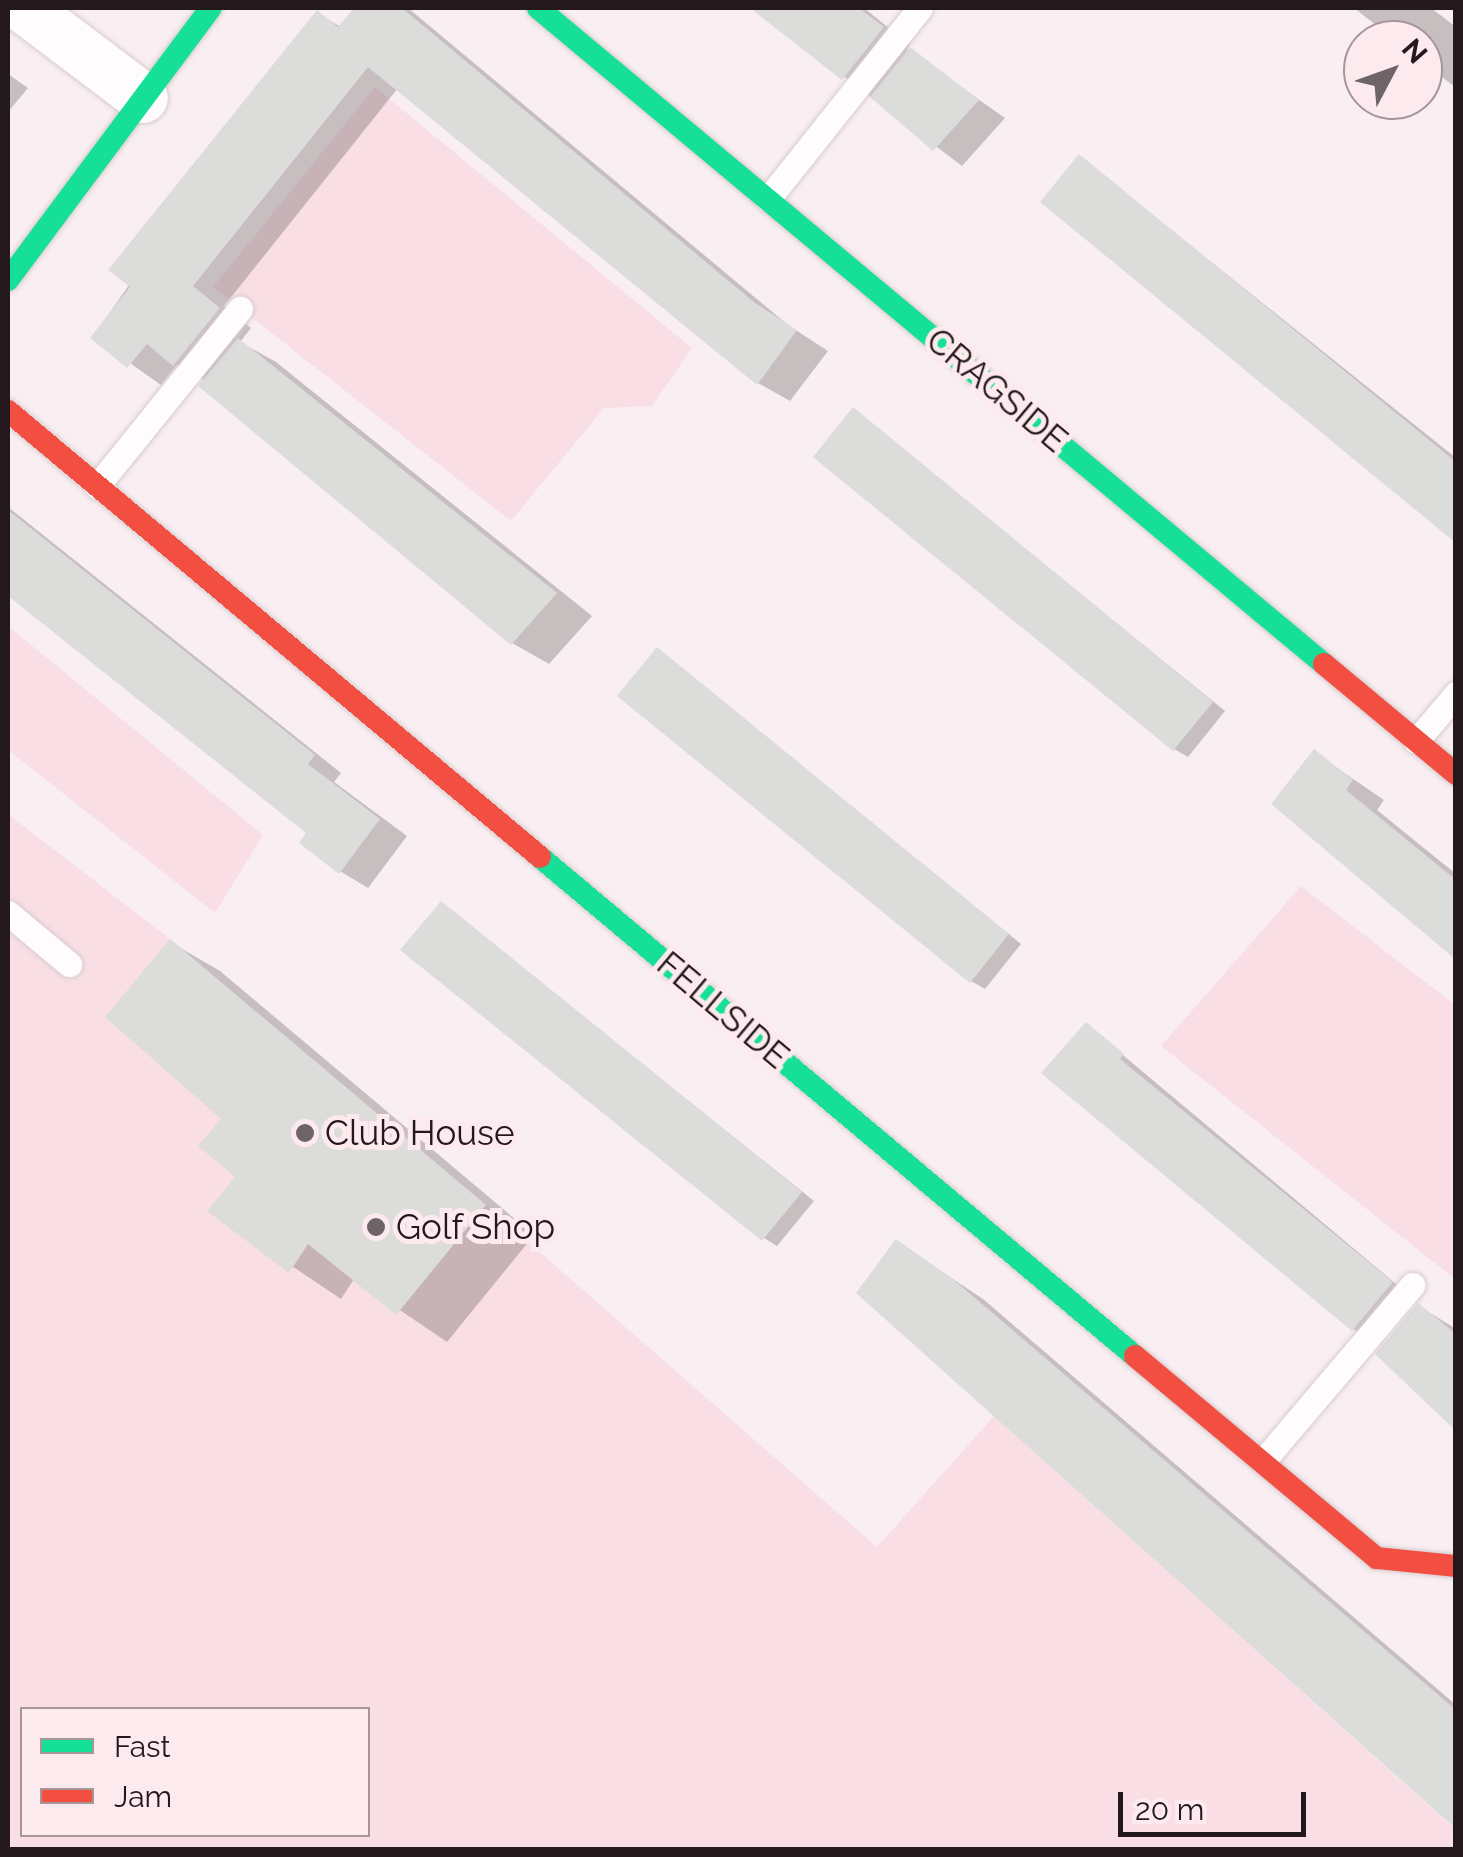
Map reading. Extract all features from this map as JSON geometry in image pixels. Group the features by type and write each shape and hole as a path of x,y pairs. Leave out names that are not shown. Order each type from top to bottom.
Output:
{"street":[{"path":"24,8 143,98"},
{"path":"8,280 17,247 143,98 211,8"},
{"name":"CRAGSIDE","path":"538,8 1456,774"},
{"name":"FELLSIDE","path":"8,411 1378,1558 1456,1566"}],"lane":[{"path":"768,199 920,8"},
{"path":"97,486 240,308"},
{"path":"1416,741 1456,694"},
{"path":"8,913 70,964"},
{"path":"1263,1461 1412,1285"}],"shaded area":[{"path":"375,87 692,348 652,406 604,408 511,521 213,287"},
{"path":"8,626 263,835 215,913 8,750"},
{"path":"8,814 170,939 486,1205 877,1547 994,1416 1455,1829 1455,1849 8,1849"},
{"path":"1301,886 1455,1005 1455,1279 1161,1046"}],"building":[{"path":"354,8 402,8 755,303 797,330 757,385 368,67 193,286 220,308 173,366 147,344 127,368 90,338 130,287 108,270 317,10 338,27"},
{"path":"750,8 859,8 884,27 842,80"},
{"path":"910,47 979,100 933,151 870,97"},
{"path":"1079,154 1456,462 1456,543 1040,202"},
{"path":"238,338 557,593 511,645 198,386"},
{"path":"853,407 1213,702 1173,751 813,457"},
{"path":"8,510 315,755 308,764 380,819 339,874 299,843 306,833 8,596"},
{"path":"657,647 1009,934 970,983 617,696"},
{"path":"1314,749 1353,780 1346,790 1456,880 1456,960 1271,804"},
{"path":"441,901 802,1192 762,1241 400,950"},
{"name":"Club House","path":"170,939 486,1205 396,1315 308,1244 289,1273 207,1211 235,1177 198,1146 221,1119 105,1017"},
{"path":"1086,1022 1124,1054 1120,1059 1393,1282 1352,1331 1041,1073"},
{"path":"896,1239 954,1280 1456,1710 1456,1829 856,1293"},
{"path":"1418,1303 1456,1334 1456,1431 1375,1354"}],"traffic: fast":[{"path":"8,280 211,8"},
{"path":"538,8 1324,664"},
{"path":"540,857 1135,1356"}],"traffic: jam":[{"path":"8,411 540,857"},
{"path":"1324,664 1456,774"},
{"path":"1135,1356 1377,1558 1456,1566"}],"place":[{"name":"Club House","path":"305,1133"},
{"name":"Golf Shop","path":"376,1227"}]}
